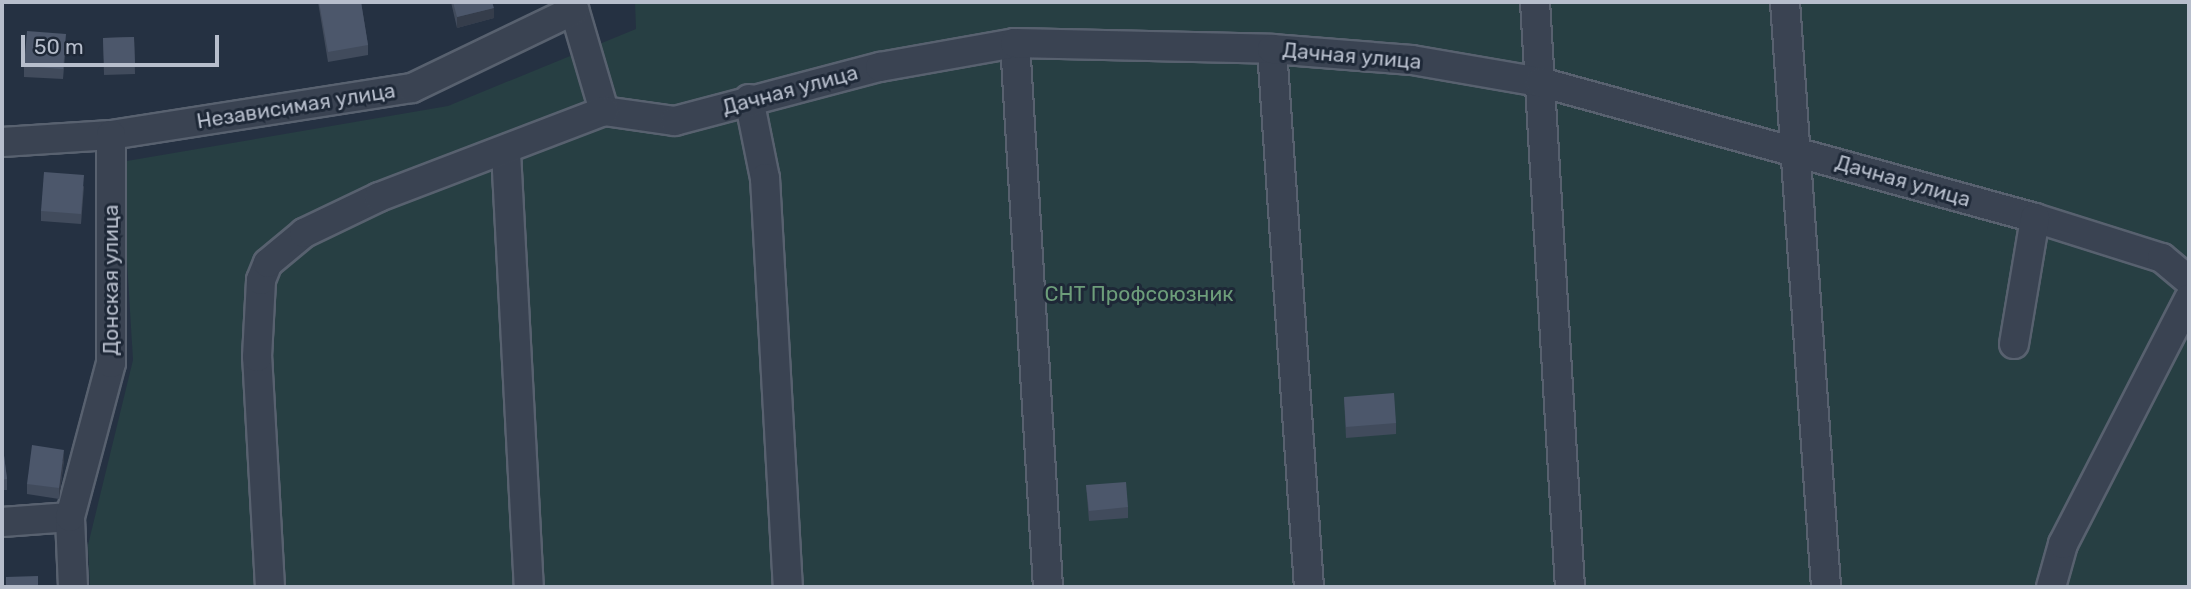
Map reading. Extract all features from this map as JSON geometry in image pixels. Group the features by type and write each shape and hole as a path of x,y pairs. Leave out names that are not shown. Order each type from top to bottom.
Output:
{"street":[{"path":"1535,2 1570,587"},
{"path":"1785,2 1826,587"},
{"path":"270,587 257,357 261,280 268,263 304,233 379,197 506,152 604,111 573,6"},
{"name":"Независимая улица","path":"2,142 111,135 412,88 573,6"},
{"path":"1014,43 1048,587"},
{"name":"Дачная улица","path":"604,111 675,121 749,99 880,67 1014,43 1272,49 1412,60 1540,82 2035,218 2162,258 2189,281"},
{"path":"1272,49 1309,587"},
{"path":"749,99 765,178 788,587"},
{"name":"Донская улица","path":"74,587 70,517 111,363 111,135"},
{"path":"506,152 530,587"},
{"path":"2014,344 2035,218"},
{"path":"2051,587 2063,544 2189,299"},
{"path":"2,522 70,517"}],"green space":[{"name":"СНТ Профсоюзник","path":"635,2 2187,2 2189,587 90,587 88,545 133,360 121,162 448,106 636,29"}],"building":[{"path":"319,2 361,2 368,45 328,52"},
{"path":"453,2 492,2 494,8 457,17"},
{"path":"27,31 66,34 63,69 24,66"},
{"path":"134,37 135,64 104,64 103,38"},
{"path":"44,172 84,175 81,214 41,211"},
{"path":"1394,393 1396,423 1346,427 1344,397"},
{"path":"2,440 7,479 2,480"},
{"path":"32,445 64,450 59,488 27,484"},
{"path":"1126,482 1128,507 1089,511 1086,485"},
{"path":"38,576 38,587 6,587 6,577"}]}
